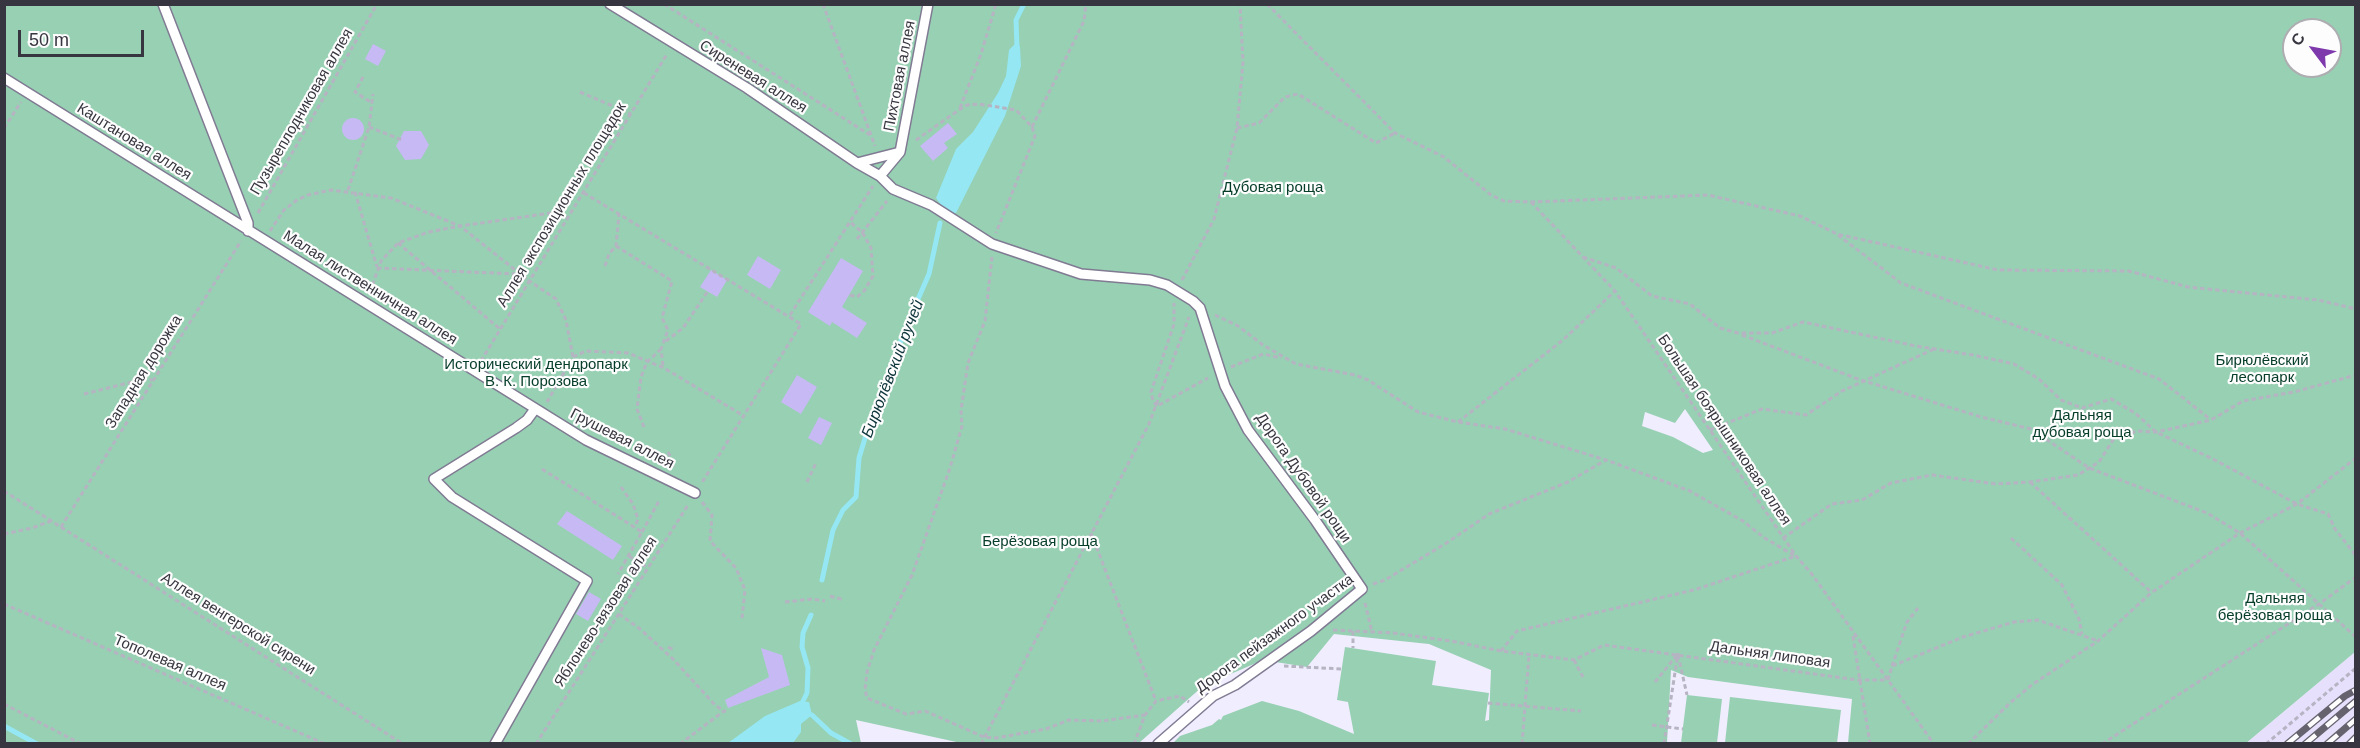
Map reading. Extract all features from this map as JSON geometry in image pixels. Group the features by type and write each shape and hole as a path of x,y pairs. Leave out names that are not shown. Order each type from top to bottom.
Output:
{"lane":[{"path":"163,4 248,223 248,231"},
{"name":"Сиреневая аллея","path":"610,4 747,88 857,163 880,176 893,189"},
{"name":"Пихтовая аллея","path":"900,152 928,4"},
{"name":"Каштановая аллея","path":"4,78 248,231"},
{"path":"857,163 900,152"},
{"path":"880,176 900,152"},
{"name":"Дорога Дубовой рощи","path":"893,189 931,205 992,244 1082,274 1150,280 1176,290 1193,301 1200,308 1220,372 1248,430 1316,520 1362,589"},
{"name":"Малая лиственничная аллея","path":"248,231 475,370"},
{"name":"Грушевая аллея","path":"475,370 586,440 695,493"},
{"path":"495,744 587,581 452,497 434,479 516,428 538,411"},
{"name":"Дорога пейзажного участка","path":"1158,744 1198,708 1235,685 1311,631 1362,589"}],"path":[{"name":"Пузыреплодниковая аллея","path":"248,231 377,4"},
{"path":"664,4 872,136"},
{"path":"823,4 878,156"},
{"path":"959,110 981,54 996,4"},
{"path":"1032,127 1084,21 1086,4"},
{"path":"1157,406 1150,392 1174,324 1173,309 1176,290 1214,219 1237,128 1243,62 1240,4"},
{"path":"1267,4 1395,133 1444,157 1491,195 1504,201 1532,202 1708,195 1800,216 1836,234 1901,283 2159,379 2211,420"},
{"name":"Аллея экспозиционных площадок","path":"483,358 662,63"},
{"path":"363,77 355,92 372,103"},
{"path":"4,128 27,92"},
{"path":"580,92 631,114"},
{"path":"348,190 369,127 373,94"},
{"path":"1237,128 1259,123 1285,97 1298,94 1376,143 1395,133"},
{"path":"900,152 967,105 979,104 1016,110 1032,127 1035,136 992,244 992,268 985,321 968,363 962,426 950,468 912,575 874,650 867,672 865,689 867,698 906,714 925,711 984,737 1006,737 1046,729 1069,720 1102,721 1145,715"},
{"path":"369,127 402,140"},
{"path":"590,172 594,175"},
{"path":"857,238 889,198 893,189"},
{"path":"264,240 284,210 297,200 332,190 355,191 406,203 459,226 556,300 566,320 573,357"},
{"path":"355,191 377,268"},
{"path":"584,193 790,315 868,194"},
{"name":"Большая боярышниковая аллея","path":"1532,202 1615,291 1783,538 1934,744"},
{"path":"370,290 377,268 398,243 429,232 459,226 551,213 560,213 568,219"},
{"path":"605,266 609,254 616,246 619,214"},
{"path":"850,222 862,232 871,248 873,276 864,291 857,297 850,295"},
{"name":"Западная дорожка","path":"61,526 248,231"},
{"path":"1836,234 1998,270 2129,271 2187,286 2318,300 2355,309"},
{"path":"398,243 500,329"},
{"path":"616,246 672,281 662,318 668,330 665,342 647,362 641,376 637,409 644,427"},
{"path":"1583,257 1617,268 1652,296 1690,304 1720,328 1865,381 1981,417 2031,429 2090,468 2207,513 2240,533 2355,637"},
{"path":"377,268 516,274 530,281"},
{"path":"665,342 683,328 708,291"},
{"path":"1458,422 1563,340 1615,291"},
{"path":"981,744 1157,406 1186,329 1193,301"},
{"path":"1200,308 1238,326 1296,364 1355,375 1368,380 1418,412 1458,422 1505,429 1606,460 1690,491 1743,521 1763,537 1796,556"},
{"name":"Яблонево-вязовая аллея","path":"536,744 801,324 790,315"},
{"path":"1738,333 1772,333 1803,322 2014,364 2039,380 2061,400 2082,408 2111,399 2135,413 2156,432 2213,459 2297,504 2328,514 2335,529 2355,556"},
{"path":"661,349 661,362 664,368"},
{"path":"1710,430 1762,410 1806,415 1842,391 1935,349"},
{"path":"538,411 573,357 586,351 628,353 664,368 744,416"},
{"path":"1157,406 1220,372 1263,354 1284,358"},
{"path":"1783,538 1832,504 1862,500 1891,483 1932,475 1996,484 2079,475 2099,462 2113,440 2137,431 2156,432 2211,420 2243,401 2294,392 2355,375"},
{"path":"84,394 144,379 152,380"},
{"path":"1968,744 2033,684 2098,641 2151,593 2240,533 2297,504 2355,458"},
{"name":"Дорога пейзажного участка","path":"1362,589 1385,580 1489,514 1568,482 1606,460"},
{"path":"807,482 816,463"},
{"path":"542,469 642,532"},
{"path":"2030,482 2151,593"},
{"path":"621,487 633,504 638,519 635,527"},
{"path":"4,491 51,520"},
{"path":"695,493 712,515 710,541 736,568 745,590 742,618"},
{"path":"618,574 660,499"},
{"path":"4,534 32,528 51,520"},
{"name":"Аллея венгерской сирени","path":"51,520 403,744"},
{"path":"1091,533 1156,701"},
{"path":"2011,538 2062,585 2079,619 2082,634"},
{"path":"629,556 648,568"},
{"path":"1501,651 1517,631 1694,590 1796,556"},
{"path":"2102,744 2319,604 2355,577"},
{"path":"1362,589 1372,632"},
{"path":"830,596 844,600"},
{"path":"785,602 805,599 825,601"},
{"name":"Тополевая аллея","path":"4,604 324,743"},
{"path":"1887,680 1907,622 1918,608"},
{"path":"619,614 666,652 715,705 725,712 680,744"},
{"path":"1892,666 1963,637 2014,622 2038,620 2098,641"},
{"path":"1311,631 1372,632 1574,660 1583,676"},
{"path":"1353,631 1353,648"},
{"path":"1852,633 1870,744"},
{"name":"Дальняя липовая","path":"1574,660 1604,645 1678,653 1858,680 1887,680"},
{"path":"668,647 672,649 674,646"},
{"path":"1655,682 1678,653"},
{"path":"1678,653 1687,695"},
{"path":"1664,744 1678,653"},
{"path":"1522,744 1529,655"},
{"path":"1263,664 1342,669"},
{"path":"2266,744 2355,668"},
{"path":"1134,744 1145,715 1156,701 1180,696 1198,708"},
{"path":"1488,703 1581,711"},
{"path":"4,704 81,744"},
{"path":"1652,725 1683,729"}],"shaded area":[{"path":"2355,652 2355,743 2245,744 2274,720"}],"green space":[{"path":"4,5 2355,5 2355,652 2245,744 1848,743 1852,699 1688,677 1671,670 1667,743 1173,743 1180,736 1212,725 1219,719 1221,720 1223,716 1262,701 1299,711 1354,734 1348,702 1337,700 1345,647 1436,661 1432,685 1489,693 1485,721 1489,720 1491,670 1429,644 1334,634 1307,667 1263,660 1203,686 1139,743 961,743 856,720 861,743 5,743","holes":["1685,409 1713,450 1703,453 1673,437 1642,426 1645,412 1675,423"]},
{"path":"1687,695 1722,699 1717,743 1681,743"},
{"path":"1730,697 1841,710 1837,743 1725,743"}],"water":[{"path":"1017,42 1020,47 1021,66 1005,116 956,213 946,212 936,198 956,149 973,132 998,93 1006,76 1009,50"},
{"path":"800,701 809,702 812,715 801,724 801,732 793,743 728,743 765,716"}],"building":[{"path":"373,44 386,51 378,66 365,59"},
{"path":"353,118 361,121 364,129 361,137 353,140 345,137 342,129 345,121"},
{"path":"948,123 957,134 944,143 948,148 933,161 920,146"},
{"path":"404,131 421,131 429,145 421,159 405,160 396,146"},
{"path":"758,256 781,270 770,289 747,275"},
{"path":"841,258 863,271 842,307 867,323 857,338 832,322 830,326 808,312"},
{"path":"711,270 727,280 717,297 700,287"},
{"path":"797,375 817,387 801,414 781,402"},
{"path":"819,417 832,423 821,445 808,438"},
{"path":"567,511 622,546 613,560 557,524"},
{"path":"589,592 601,599 588,621 576,614"},
{"path":"761,648 782,655 790,685 728,708 725,700 769,677"}],"waterway":[{"name":"Бирюлёвский ручей","path":"1017,47 1016,20 1024,4"},
{"name":"Бирюлёвский ручей","path":"822,580 833,530 843,510 856,497 859,458 866,435 908,322 929,274 940,223"},
{"name":"Бирюлёвский ручей","path":"801,705 807,693 808,668 802,647 803,633 811,615"},
{"path":"806,713 812,715 831,733 851,744"},
{"name":"Бирюлёвский ручей","path":"4,726 37,744"}],"railway":[{"path":"2287,744 2345,696 2356,690"},
{"path":"2305,744 2356,701"},
{"path":"2327,744 2356,719"},
{"path":"2349,744 2356,737"}],"park label":[{"name":"Дубовая роща","path":"1273,188"},
{"name":"Бирюлёвский лесопарк","path":"2262,370"},
{"name":"Исторический дендропарк В. К. Порозова","path":"536,374"},
{"name":"Дальняя дубовая роща","path":"2082,424"},
{"name":"Берёзовая роща","path":"1040,542"},
{"name":"Дальняя берёзовая роща","path":"2275,608"}]}
